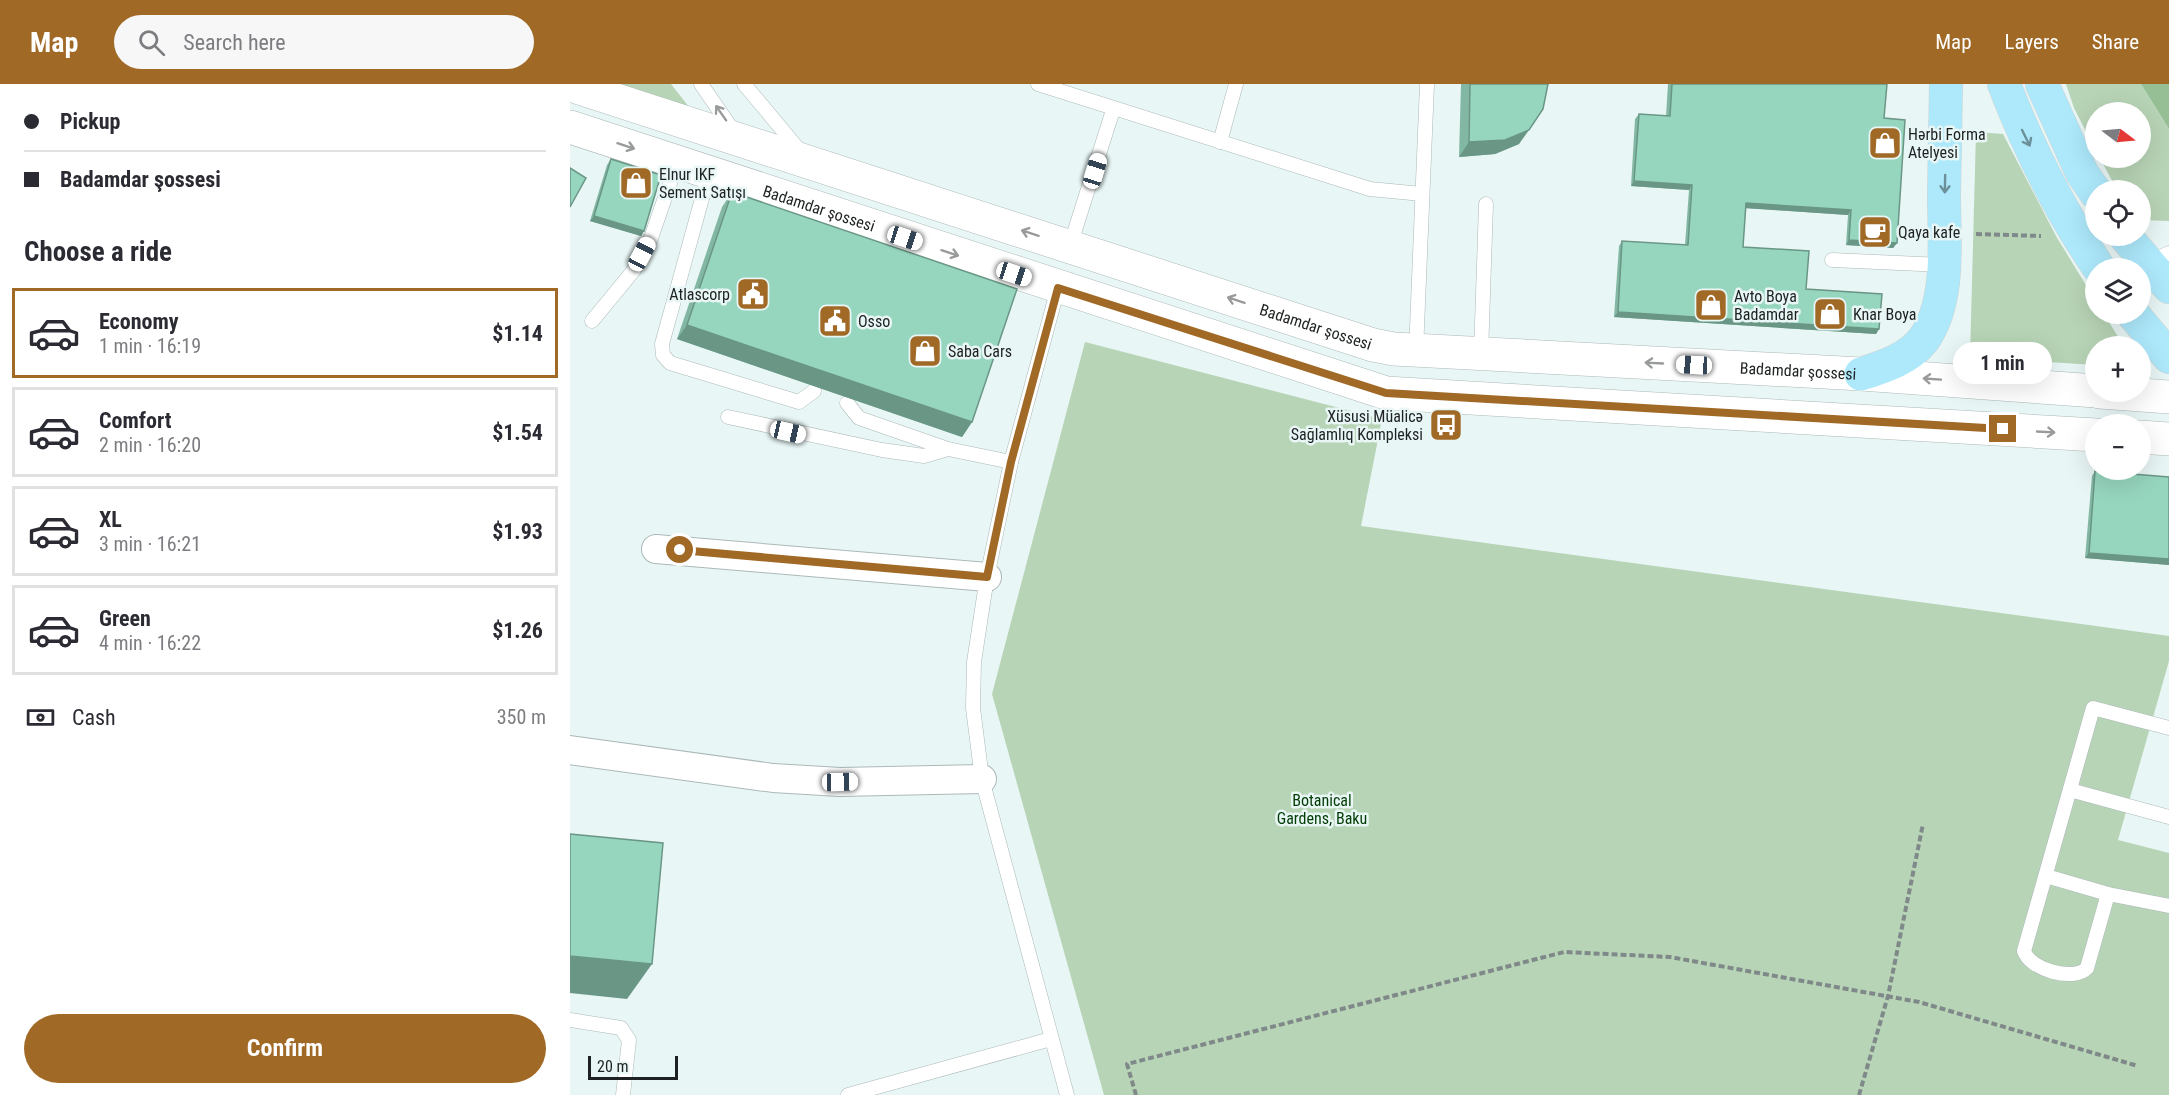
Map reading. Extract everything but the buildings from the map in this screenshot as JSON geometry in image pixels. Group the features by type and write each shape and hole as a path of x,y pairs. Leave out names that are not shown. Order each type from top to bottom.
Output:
{"main road":[{"path":"1861,374 1897,361 1923,340 1932,324 1938,304 1943,265 1946,84"},
{"path":"2004,84 2023,132 2049,185 2092,258"},
{"path":"2042,84 2087,180"},
{"name":"Badamdar şossesi","path":"570,86 1373,345 1416,352 1861,374 2085,390"},
{"name":"Badamdar şossesi","path":"570,128 1365,387 1413,396 2085,434"},
{"path":"1058,288 1070,246"},
{"path":"2140,246 2158,258 2169,287"},
{"path":"2141,324 2169,357"},
{"path":"1413,396 1416,352"},
{"name":"Badamdar şossesi","path":"2151,396 2169,398"},
{"path":"2151,438 2169,439"}],"street":[{"path":"656,549 987,577"},
{"path":"570,750 773,778 829,782 982,779"}],"lane":[{"path":"701,84 741,141"},
{"path":"744,84 810,163"},
{"path":"1038,84 1113,110 1370,189 1422,194"},
{"path":"1220,142 1236,84"},
{"path":"1416,352 1427,84"},
{"path":"1070,246 1113,110"},
{"path":"592,321 634,270 651,238 677,163"},
{"path":"709,173 662,344 663,355 670,363 777,397 798,402 813,391"},
{"path":"1481,354 1486,204"},
{"path":"1832,260 1943,265"},
{"path":"1058,288 1011,462 987,577 974,662 973,696 982,779 1067,1095"},
{"path":"847,403 859,418 948,449 1011,462"},
{"path":"728,417 882,450 924,456 948,449"},
{"path":"2108,894 2087,968 2082,973 2074,975 2034,965 2026,958 2024,951 2093,708 2169,728"},
{"path":"2070,790 2169,817"},
{"path":"2046,876 2108,894 2169,906"},
{"path":"570,1020 621,1028 629,1040 623,1095"},
{"path":"848,1095 1051,1039"}],"path":[{"path":"1973,234 2044,236"},
{"path":"1858,1095 1888,996 1923,824"},
{"path":"1136,1095 1127,1064 1564,952 1670,957 1919,1002 2138,1066"}],"green space":[{"path":"617,84 671,84 689,107"},
{"path":"2066,84 2141,84 2169,129 2169,221 2151,220 2151,180 2112,180 2105,168 2151,168 2151,102 2085,102 2085,129 2074,108"},
{"path":"2141,84 2169,84 2169,129"},
{"path":"1976,132 2003,134 2056,236 2085,284 2085,324 2110,324 2118,336 2085,336 2085,364 1970,357"},
{"name":"Botanical Gardens, Baku","path":"1085,342 1382,419 1361,526 2169,636 2169,661 2118,840 2169,853 2169,1095 1104,1095 992,694"}],"place":[{"name":"Hərbi Forma Atelyesi","path":"1885,143"},
{"name":"Elnur IKF Sement Satışı","path":"636,183"},
{"name":"Qaya kafe","path":"1875,232"},
{"name":"Atlascorp","path":"753,294"},
{"name":"Avto Boya Badamdar","path":"1711,305"},
{"name":"Knar Boya","path":"1830,314"},
{"name":"Osso","path":"835,321"},
{"name":"Saba Cars","path":"925,351"},
{"name":"Xüsusi Müalicə Sağlamlıq Kompleksi","path":"1446,425"}],"route":[{"path":"680,550 987,577 1011,462 1058,288 1386,393 2003,429"}]}
